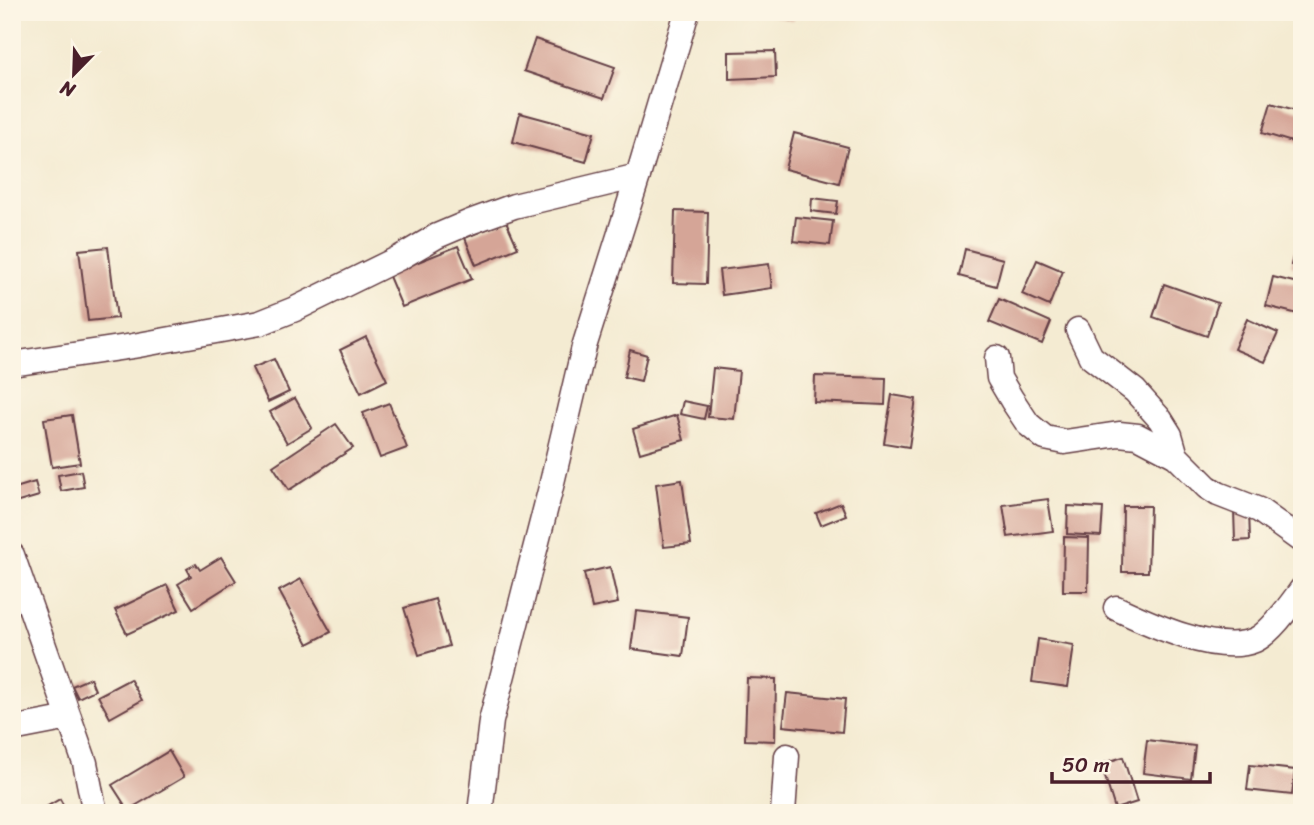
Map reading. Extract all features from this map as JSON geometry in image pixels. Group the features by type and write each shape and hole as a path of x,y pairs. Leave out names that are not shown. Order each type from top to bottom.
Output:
{"street":[{"path":"480,813 491,721 584,347 687,12"},
{"path":"12,363 133,346 260,323 295,309 401,257 437,236 470,222 514,206 638,176"},
{"path":"1078,330 1091,357 1135,391 1160,419 1170,435 1176,456"},
{"path":"997,358 999,378 1028,424 1045,438 1065,442 1119,434 1138,436 1176,456 1207,487 1259,510 1302,541"},
{"path":"12,555 85,763 95,813"},
{"path":"1116,608 1173,633 1239,645 1257,640 1277,622 1302,589"},
{"path":"12,729 69,718"},
{"path":"783,813 787,757"}],"building":[{"path":"759,12 795,12 793,21"},
{"path":"535,39 615,67 604,98 524,71"},
{"path":"775,51 776,77 729,79 729,52"},
{"path":"1271,103 1302,112 1302,145 1262,133"},
{"path":"520,113 594,133 586,162 513,142"},
{"path":"794,133 848,147 839,183 785,169"},
{"path":"812,198 838,201 836,214 811,211"},
{"path":"675,211 708,212 706,284 673,283"},
{"path":"796,217 833,221 830,245 793,241"},
{"path":"506,221 518,248 476,265 465,238"},
{"path":"1296,245 1302,247 1302,268 1291,265"},
{"path":"458,246 472,279 402,307 388,274"},
{"path":"108,247 117,318 88,321 79,250"},
{"path":"965,249 1003,259 996,286 959,276"},
{"path":"1037,260 1063,271 1049,306 1022,294"},
{"path":"769,264 772,288 722,295 719,270"},
{"path":"1273,277 1302,284 1302,315 1266,306"},
{"path":"1164,284 1218,303 1207,336 1153,317"},
{"path":"999,299 1051,322 1042,344 989,322"},
{"path":"1247,319 1278,333 1265,362 1234,349"},
{"path":"366,337 387,380 361,393 340,350"},
{"path":"630,350 647,355 641,381 624,377"},
{"path":"274,359 289,392 268,402 252,368"},
{"path":"713,368 739,371 734,419 708,417"},
{"path":"815,376 886,378 885,405 814,402"},
{"path":"892,395 916,399 909,447 884,443"},
{"path":"295,398 312,428 287,443 270,412"},
{"path":"683,401 707,406 704,419 680,414"},
{"path":"389,403 407,448 380,458 363,413"},
{"path":"72,415 80,463 52,467 44,419"},
{"path":"677,415 684,440 640,453 633,429"},
{"path":"336,424 353,448 289,490 273,466"},
{"path":"81,471 84,487 61,491 58,475"},
{"path":"682,480 691,544 664,547 656,484"},
{"path":"35,482 39,496 15,503 12,489"},
{"path":"1048,499 1053,531 1008,537 1003,505"},
{"path":"841,503 846,515 821,525 816,513"},
{"path":"1068,506 1103,508 1101,536 1067,534"},
{"path":"1123,506 1150,506 1148,572 1122,572"},
{"path":"1234,510 1249,510 1250,540 1235,541"},
{"path":"1064,537 1089,538 1088,591 1063,591"},
{"path":"221,557 236,581 193,608 178,584 191,576 187,569 196,564 200,570"},
{"path":"610,567 618,603 592,608 584,573"},
{"path":"301,579 331,632 308,644 279,591"},
{"path":"167,585 179,610 127,634 115,610"},
{"path":"435,599 449,646 419,655 404,608"},
{"path":"636,611 688,617 683,656 631,649"},
{"path":"1038,639 1074,645 1068,687 1032,682"},
{"path":"90,678 95,690 78,698 72,686"},
{"path":"747,678 776,679 775,741 745,740"},
{"path":"130,679 142,700 110,718 98,696"},
{"path":"787,693 845,699 842,732 783,726"},
{"path":"1147,740 1195,746 1191,779 1143,773"},
{"path":"169,751 184,777 128,810 112,785"},
{"path":"1123,757 1137,802 1115,809 1101,764"},
{"path":"1250,765 1295,770 1292,795 1247,790"},
{"path":"60,799 66,810 60,813 42,813 41,810"}]}
